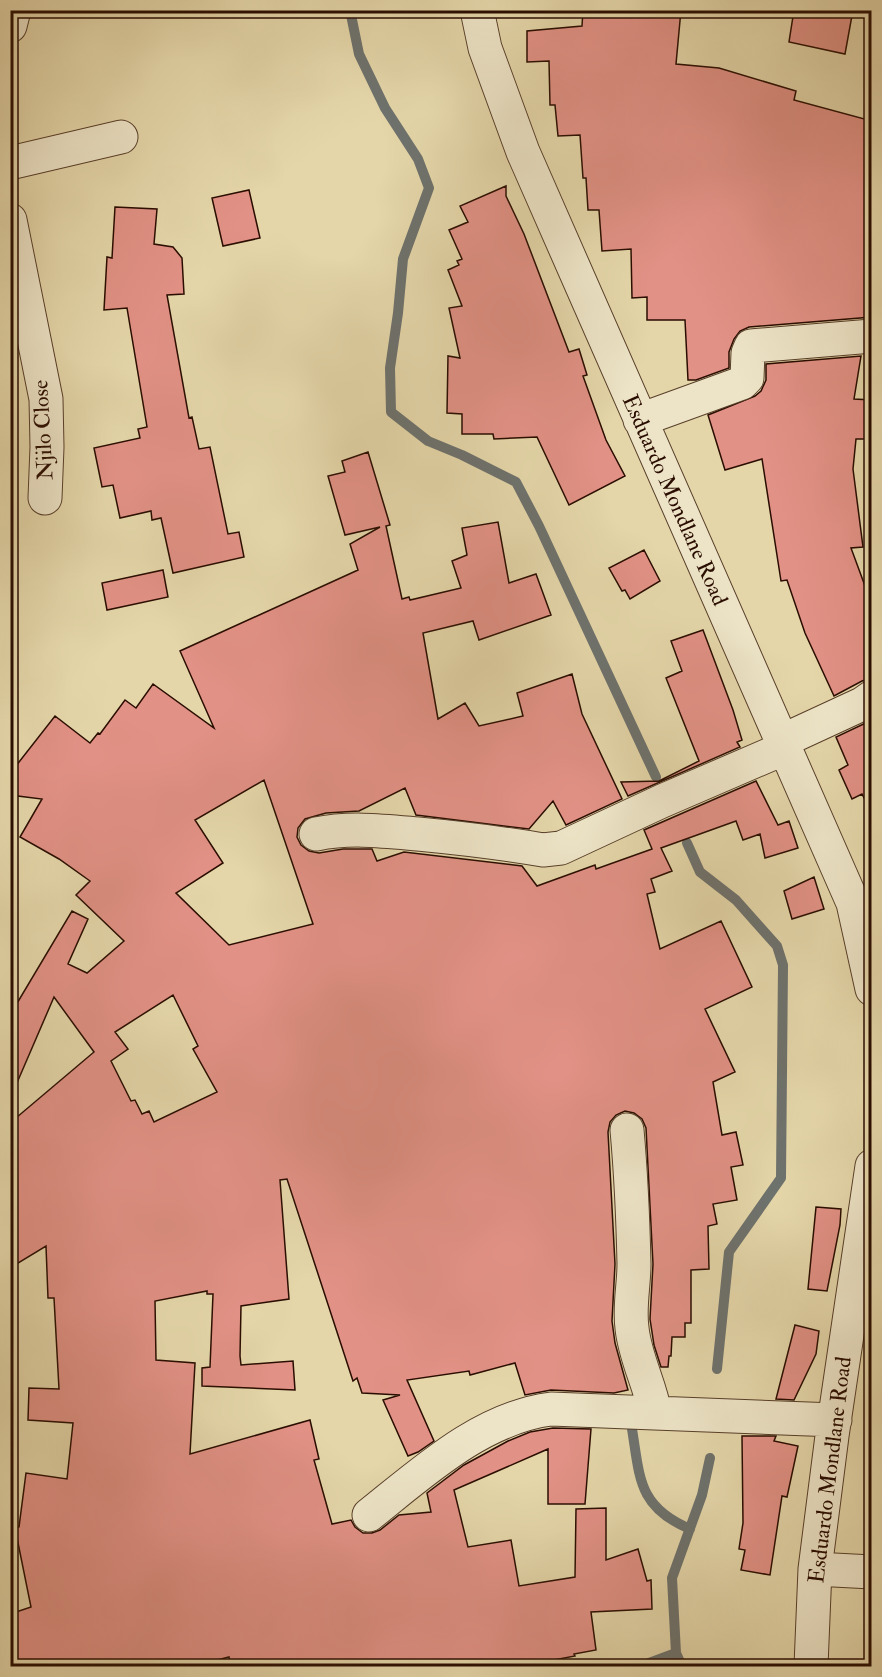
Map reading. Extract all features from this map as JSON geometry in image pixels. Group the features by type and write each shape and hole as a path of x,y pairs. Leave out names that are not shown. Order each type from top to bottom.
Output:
{"street":[{"path":"10,26 14,10"},
{"name":"Esduardo Mondlane Road","path":"477,10 485,48 523,152 784,745 862,902 872,989"},
{"path":"10,163 121,137"},
{"name":"Njilo Close","path":"10,220 46,399 45,498"},
{"path":"640,420 742,383 747,378 748,353 751,346 872,336"},
{"path":"316,834 335,830 386,831 543,850 561,848 784,745 872,698"},
{"path":"627,1130 633,1201 632,1327 639,1366 652,1398 655,1413"},
{"name":"Esduardo Mondlane Road","path":"811,1666 815,1569 870,1181"},
{"path":"369,1515 449,1453 501,1422 524,1414 551,1409 835,1420"},
{"path":"815,1569 872,1572"}],"building":[{"path":"583,10 681,10 676,64 719,68 796,91 794,100 872,121 872,317 749,327 740,331 734,339 729,352 729,368 696,380 688,380 685,320 647,320 647,297 632,298 631,249 602,251 599,210 588,210 580,135 558,136 555,105 550,105 549,61 527,62 527,31 582,26"},
{"path":"794,10 853,10 845,54 789,42"},
{"path":"506,186 506,196 524,234 569,352 579,349 587,375 583,376 606,440 625,476 569,505 537,437 494,439 493,434 462,434 462,414 447,413 448,356 460,358 449,308 462,306 448,270 459,265 457,261 462,259 449,230 468,222 460,206"},
{"path":"249,190 260,238 223,246 212,198"},
{"path":"115,207 157,209 154,244 173,247 182,258 184,294 167,295 189,418 192,417 199,449 210,447 228,534 239,532 244,557 173,573 161,518 152,520 151,511 120,518 113,485 102,487 94,448 140,438 138,429 147,427 127,308 104,310 107,257 112,258"},
{"path":"861,356 854,399 872,400 872,439 856,439 853,469 863,547 851,548 872,605 872,678 834,696 805,633 787,580 781,581 762,459 725,470 708,415 755,396 761,391 766,380 766,364"},
{"path":"368,452 390,525 386,526 402,599 409,597 410,600 461,588 452,561 467,555 462,528 498,522 509,583 536,574 551,615 479,640 473,621 423,633 438,719 465,703 479,726 523,716 517,693 572,674 582,714 622,799 566,825 553,801 529,829 416,815 405,788 359,811 326,813 305,819 298,828 297,837 301,845 309,851 319,853 343,849 372,849 377,861 404,852 522,866 537,886 595,865 596,869 652,849 644,830 756,781 778,825 789,821 798,848 765,858 760,834 743,840 736,821 661,848 672,871 651,879 655,892 647,894 660,949 721,921 752,987 705,1009 735,1072 713,1082 722,1135 736,1132 743,1165 731,1167 737,1200 713,1204 717,1224 708,1226 709,1269 691,1270 691,1323 685,1323 685,1337 672,1337 668,1367 661,1367 654,1345 650,1319 653,1264 646,1128 642,1119 634,1113 625,1111 616,1115 610,1122 608,1132 615,1264 612,1321 615,1343 628,1390 614,1393 551,1390 525,1395 515,1363 470,1375 469,1371 407,1380 434,1441 408,1456 383,1400 400,1395 362,1393 357,1378 353,1381 287,1179 280,1180 289,1299 241,1306 240,1356 241,1365 293,1361 295,1390 202,1386 202,1368 210,1367 213,1294 207,1294 207,1291 155,1301 156,1360 195,1363 190,1454 310,1420 319,1459 314,1460 332,1524 351,1520 355,1527 363,1533 380,1530 399,1515 431,1512 427,1493 464,1465 508,1441 530,1432 553,1428 591,1429 585,1504 548,1504 548,1449 454,1490 468,1547 511,1540 519,1586 575,1577 576,1509 606,1508 606,1560 638,1549 647,1581 651,1580 652,1609 591,1612 596,1650 522,1666 231,1666 229,1657 194,1666 20,1666 10,1640 10,1614 31,1607 15,1528 19,1527 26,1473 67,1479 73,1423 28,1420 29,1388 59,1389 54,1298 48,1298 46,1246 10,1268 10,1123 94,1052 54,997 10,1099 10,1015 72,911 88,919 68,964 87,973 124,941 76,895 90,881 59,859 20,837 42,799 10,795 12,771 55,716 90,743 98,733 100,734 125,700 136,708 153,684 214,728 180,651 358,570 350,544 380,527 345,535 328,476 345,472 342,461","holes":["264,780 313,924 229,945 176,893 223,863 195,820","173,995 198,1046 193,1049 217,1092 154,1122 149,1111 142,1114 135,1100 131,1101 111,1061 128,1049 115,1032"]},
{"path":"644,550 660,581 630,599 625,590 622,591 609,568"},
{"path":"163,570 168,597 107,610 102,583"},
{"path":"703,630 733,710 742,740 737,742 740,747 628,796 621,782 659,781 699,761 666,678 682,671 671,641"},
{"path":"872,720 872,814 862,794 852,799 839,770 848,765 836,737"},
{"path":"814,877 824,909 792,919 784,891"},
{"path":"816,1207 841,1209 827,1291 808,1289"},
{"path":"795,1325 819,1331 816,1354 794,1400 776,1399"},
{"path":"742,1436 776,1436 774,1441 798,1446 787,1497 782,1496 770,1575 741,1570 745,1550 739,1549 743,1523"}],"waterway":[{"path":"350,10 359,54 385,108 418,159 429,188 403,259 390,368 391,412 428,441 516,482 539,526 656,777"},
{"path":"687,843 700,872 736,900 777,946 783,965 781,1178 729,1252 717,1369"},
{"path":"632,1429 644,1489 660,1511 690,1529"},
{"path":"682,1666 676,1653 672,1578 702,1495 710,1458"},
{"path":"641,1666 676,1653"}]}
